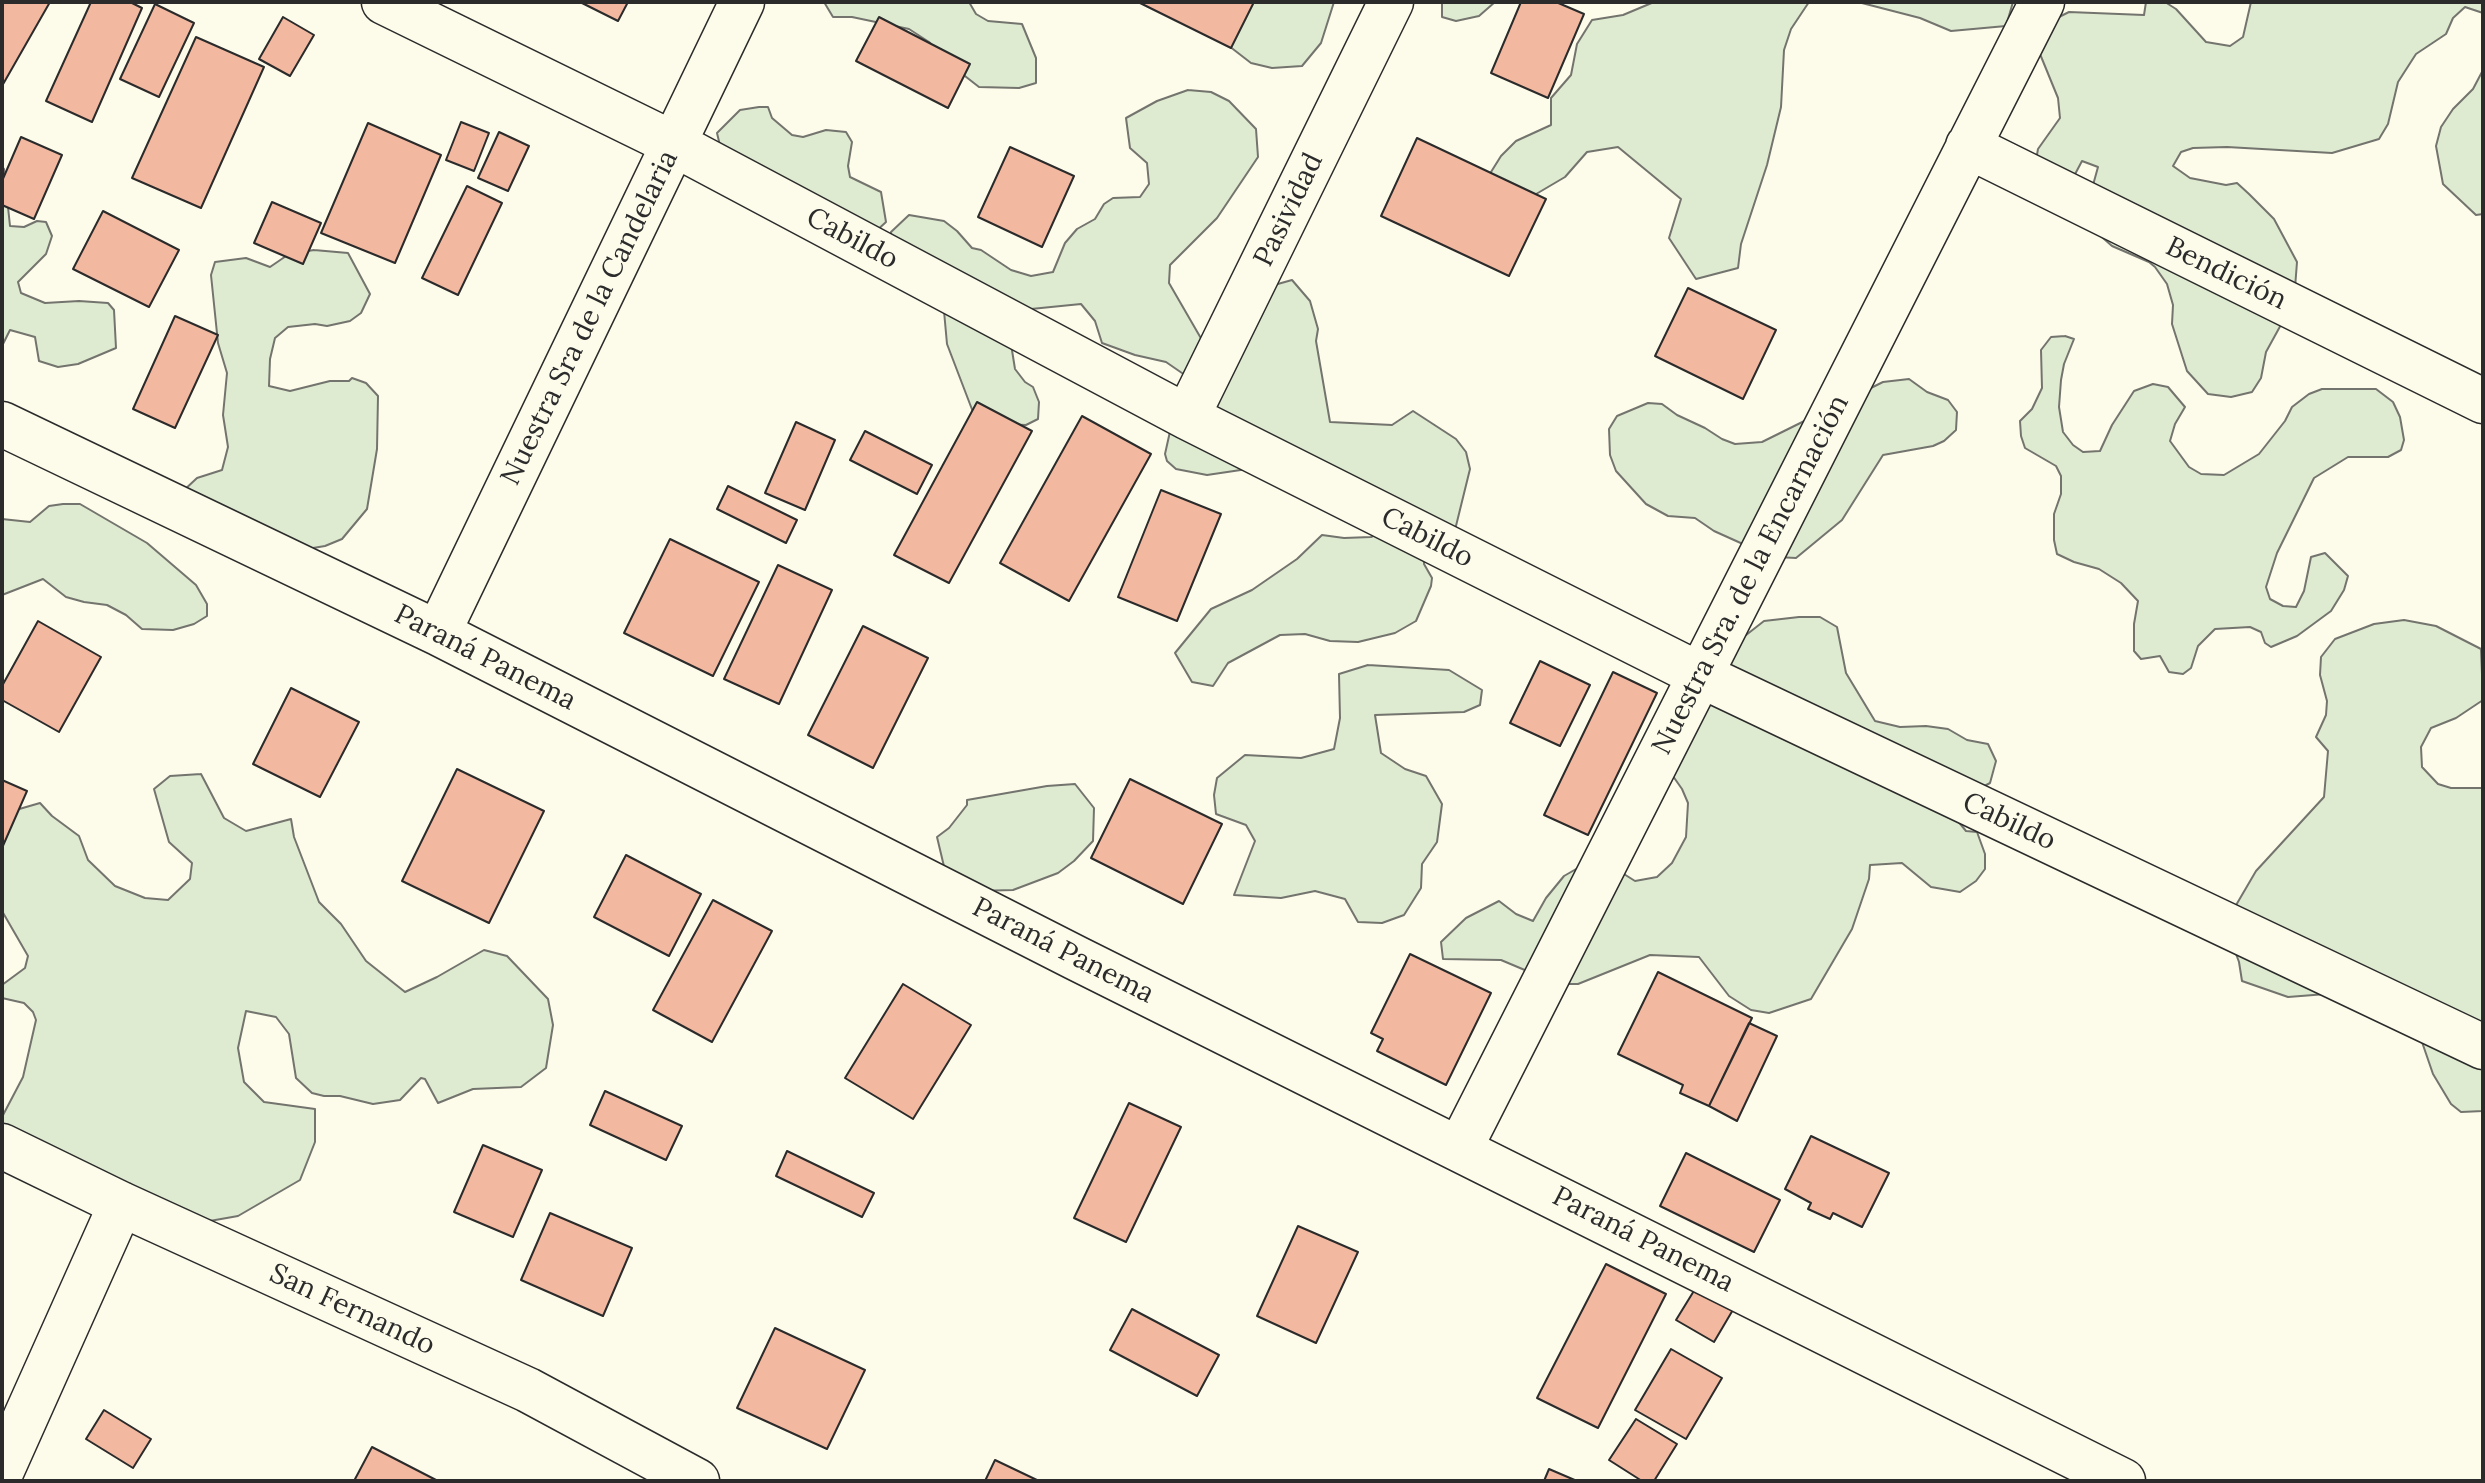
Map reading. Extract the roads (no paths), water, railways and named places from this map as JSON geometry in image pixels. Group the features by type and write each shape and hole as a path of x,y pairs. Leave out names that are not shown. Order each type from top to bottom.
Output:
{"street":[{"name":"Cabildo","path":"384,2 674,144 1187,417 1700,675 2483,1047"},
{"name":"Nuestra Sra de la Candelaria","path":"438,633 742,2"},
{"name":"Pasividad","path":"1187,417 1391,2"},
{"name":"Nuestra Sra. de la Encarnación","path":"1460,1148 2042,2"},
{"name":"Bendición","path":"1968,146 2483,401"},
{"name":"Paraná Panema","path":"2,424 438,633 1090,965 2123,1481"},
{"name":"San Fernando","path":"2,1146 121,1204 528,1390 697,1481"},
{"path":"2,1470 121,1204"}]}
